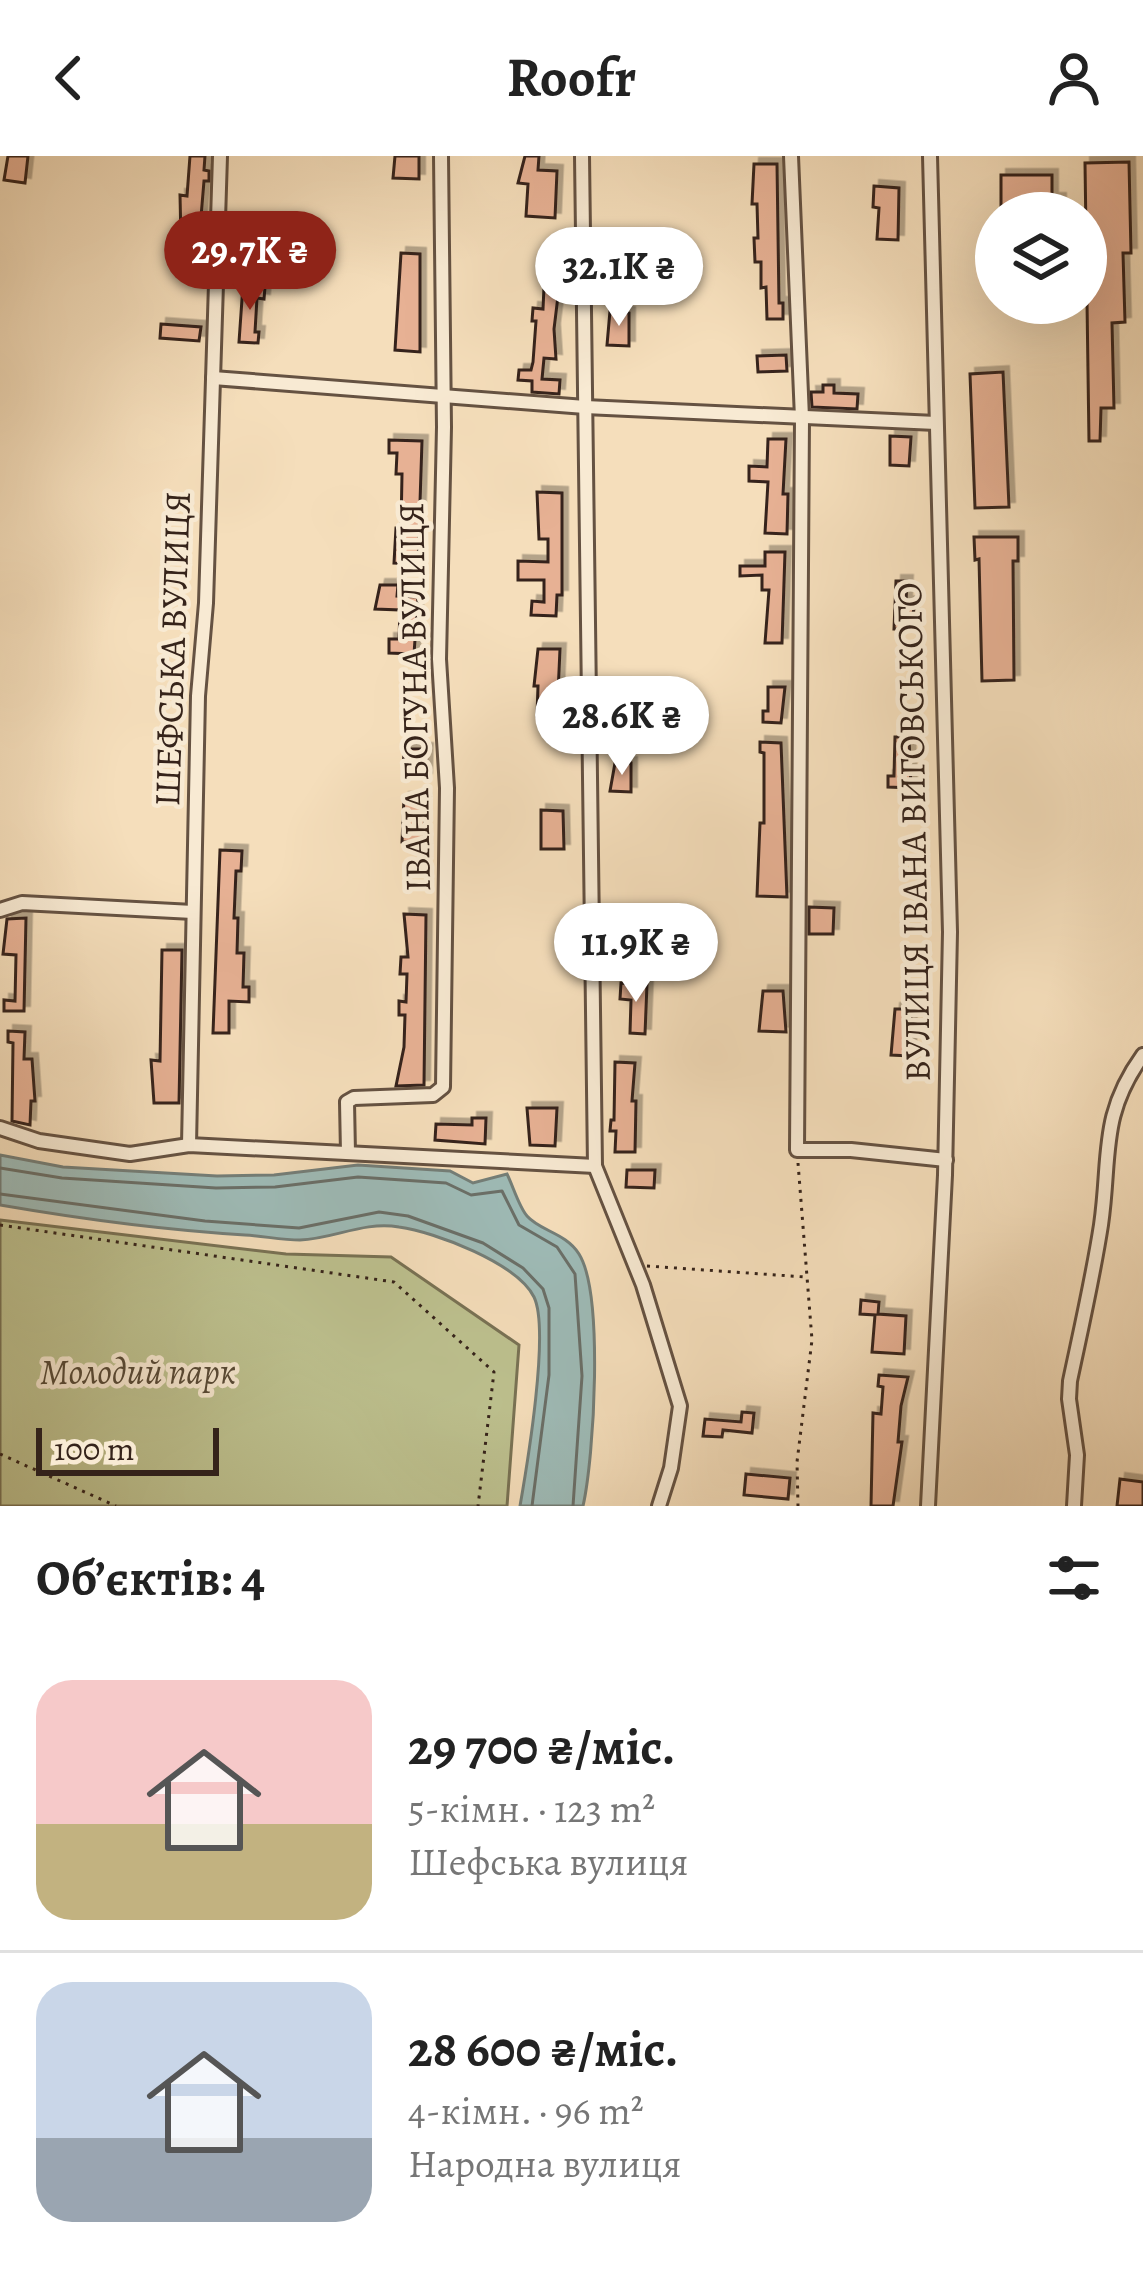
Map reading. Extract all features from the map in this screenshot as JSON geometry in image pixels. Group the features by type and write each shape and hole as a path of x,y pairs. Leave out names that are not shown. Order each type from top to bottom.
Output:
{"street":[{"name":"ШЕФСЬКА ВУЛИЦЯ","path":"189,1145 198,696 206,603 220,156"},
{"name":"ІВАНА БОГУНА ВУЛИЦЯ","path":"348,1153 347,1102 433,1095 443,1087 447,788 439,599 445,397 441,156"},
{"path":"582,156 595,1166 664,1345 680,1406 659,1506"},
{"path":"791,156 802,418 797,1150 946,1160"},
{"name":"ВУЛИЦЯ ІВАНА ВИГОВСЬКОГО","path":"928,1506 946,1160 950,932 931,156"},
{"path":"213,378 585,406 936,423"},
{"path":"0,910 22,903 194,912"},
{"path":"1073,1506 1077,1455 1070,1382 1105,1194 1108,1131 1124,1083 1143,1055"},
{"path":"0,1128 39,1141 130,1154 189,1145 595,1166"}],"path":[{"path":"797,1150 812,1340 797,1462 798,1506"},
{"path":"0,1225 394,1282 494,1372 478,1506"},
{"path":"636,1266 807,1277"},
{"path":"0,1454 116,1506"}],"green space":[{"name":"Молодий парк","path":"0,1220 286,1254 391,1257 519,1345 507,1506 0,1506"}],"water":[{"path":"0,1155 63,1167 217,1176 358,1165 450,1171 473,1183 507,1174 527,1216 574,1247 587,1274 594,1377 583,1506 520,1506 536,1399 538,1314 525,1284 493,1261 453,1242 399,1227 373,1226 293,1240 0,1205"}],"building":[{"path":"8,156 28,156 25,183 4,180"},
{"path":"190,156 205,156 204,170 209,171 200,229 207,230 206,242 181,240 180,195 187,196"},
{"path":"395,156 419,156 419,179 393,178"},
{"path":"525,156 539,156 538,170 557,171 555,218 526,216 528,184 518,183"},
{"path":"1129,162 1131,253 1123,253 1125,322 1112,323 1114,408 1101,408 1100,441 1089,441 1087,324 1107,324 1107,192 1085,192 1085,163"},
{"path":"754,164 777,164 783,319 767,319 761,262 755,262"},
{"path":"1001,175 1052,175 1052,192 1001,192"},
{"path":"874,186 899,188 898,240 877,239 879,208 873,207"},
{"path":"401,253 420,254 420,352 395,350"},
{"path":"613,260 623,261 622,281 632,282 631,293 606,291"},
{"path":"243,285 265,287 264,299 257,298 258,343 239,342"},
{"path":"544,287 559,288 556,359 544,358 542,379 560,380 559,394 532,392 532,381 518,380 519,370 531,370 533,308 543,309"},
{"path":"610,311 629,313 629,346 607,345"},
{"path":"161,324 201,327 199,341 160,338"},
{"path":"786,355 787,371 758,372 757,356"},
{"path":"1003,372 1009,507 975,508 970,374"},
{"path":"823,385 834,385 834,393 858,394 857,409 812,407 811,392 823,392"},
{"path":"890,436 911,437 909,466 890,465"},
{"path":"768,439 786,439 787,534 765,533 768,482 749,481 749,466 767,467"},
{"path":"389,440 422,441 418,564 394,563 396,528 401,528 402,474 396,474 397,453 389,453"},
{"path":"537,492 562,493 562,595 557,595 556,616 531,615 532,601 544,602 544,580 518,580 518,561 548,562 548,539 539,539"},
{"path":"974,537 1018,537 1018,561 1013,561 1014,680 982,681 979,559 975,560"},
{"path":"765,552 785,552 782,643 765,643 769,590 762,590 762,575 740,576 740,566 765,566"},
{"path":"896,581 907,581 906,602 915,603 910,629 894,629"},
{"path":"380,585 398,585 397,596 418,597 414,654 389,653 389,639 399,639 400,610 375,609"},
{"path":"538,649 560,649 557,716 537,716"},
{"path":"768,687 785,687 781,723 763,722"},
{"path":"895,737 909,737 911,788 888,787 888,776 894,776"},
{"path":"760,742 781,743 787,897 757,896 760,823 764,823"},
{"path":"404,749 427,749 426,778 403,778"},
{"path":"615,763 631,763 631,792 610,791"},
{"path":"404,798 425,799 424,842 402,842"},
{"path":"541,810 563,811 564,849 541,849"},
{"path":"220,850 242,851 234,918 238,918 237,953 244,953 243,987 249,987 249,1002 229,1001 229,1033 213,1033"},
{"path":"809,907 834,908 833,934 809,934"},
{"path":"404,914 426,915 424,1085 396,1086 404,1047 405,1015 399,1015 399,1001 406,1002 407,974 400,974 401,957 408,957"},
{"path":"26,918 24,1011 4,1011 4,1000 15,1001 16,955 3,954 7,919"},
{"path":"162,950 182,950 179,1103 154,1103 151,1060 160,1061"},
{"path":"621,983 647,984 645,1034 630,1033 631,1000 620,999"},
{"path":"763,991 783,991 786,1032 759,1031"},
{"path":"895,1009 911,1009 910,1056 891,1055"},
{"path":"8,1031 25,1032 24,1059 32,1059 35,1101 31,1101 30,1125 12,1121 13,1043 8,1042"},
{"path":"615,1062 635,1063 635,1152 615,1152 616,1131 610,1131"},
{"path":"527,1108 557,1108 555,1146 530,1145"},
{"path":"472,1118 486,1118 485,1144 435,1140 436,1124 472,1125"},
{"path":"627,1170 655,1170 654,1188 626,1187"},
{"path":"861,1300 879,1302 878,1314 906,1316 904,1354 872,1352 875,1315 860,1314"},
{"path":"879,1375 908,1377 901,1406 898,1442 902,1442 893,1506 871,1506 873,1413 881,1414 883,1387 878,1386"},
{"path":"742,1412 754,1413 752,1433 723,1430 722,1437 703,1436 705,1419 741,1422"},
{"path":"746,1474 790,1478 788,1499 744,1495"},
{"path":"1120,1479 1143,1482 1143,1506 1117,1506"}]}
